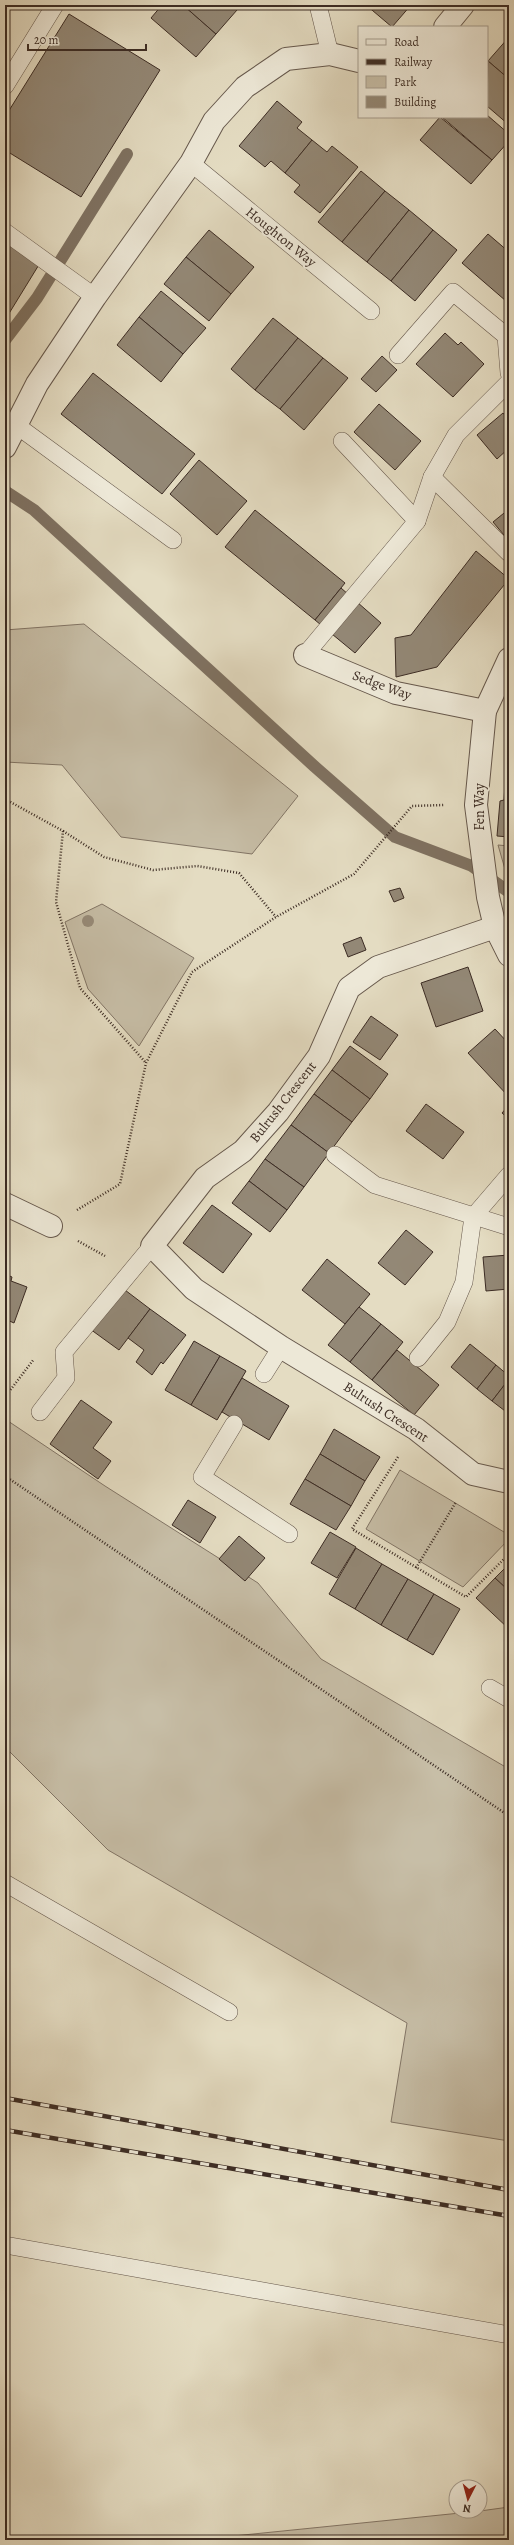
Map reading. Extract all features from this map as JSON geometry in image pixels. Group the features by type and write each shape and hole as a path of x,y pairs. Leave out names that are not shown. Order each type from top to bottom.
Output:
{"street":[{"path":"446,26 463,5"},
{"path":"5,446 37,384 95,297 191,163 214,121 245,87 286,59 330,54 358,61"},
{"name":"Sedge Way","path":"306,655 396,693 485,712"},
{"name":"Fen Way","path":"509,659 485,712 476,805 488,897 495,927 509,955"},
{"name":"Bulrush Crescent","path":"495,927 378,967 349,988 319,1056 283,1115 243,1151 205,1178 152,1246 194,1290 281,1347 383,1401 473,1474 509,1482"},
{"path":"5,1204 52,1226"}],"lane":[{"path":"5,86 55,5"},
{"path":"318,5 330,54"},
{"name":"Houghton Way","path":"191,163 371,311"},
{"path":"5,232 95,297"},
{"path":"398,355 453,292 507,333 509,373"},
{"path":"306,655 417,521 432,478 456,435 509,382"},
{"path":"16,424 173,540"},
{"path":"342,441 417,521"},
{"path":"432,478 509,553"},
{"path":"335,1155 375,1185 473,1217 509,1227"},
{"path":"418,1358 447,1322 464,1282 473,1217 509,1175"},
{"name":"Bulrush Crescent","path":"40,1412 66,1378 64,1352 152,1246"},
{"path":"264,1374 281,1347"},
{"path":"234,1424 202,1478 289,1534"},
{"path":"490,1688 509,1699"},
{"path":"5,1883 229,2012"},
{"path":"5,2245 509,2335"}],"path":[{"path":"5,799 63,830 104,857 154,870 197,866 239,873 276,917"},
{"path":"109,1259 52,1226 120,1184 146,1063 192,972 276,917 354,874 412,806 476,805"},
{"path":"63,830 56,902 80,988 146,1063"},
{"path":"416,1429 352,1529 466,1597 509,1554"},
{"path":"416,1568 473,1474"},
{"path":"5,1476 509,1816"}],"green space":[{"path":"84,624 298,796 252,854 121,837 62,765 5,762 5,630"},
{"path":"498,845 509,846 509,883"},
{"path":"102,904 194,958 139,1046 88,989 65,922"},
{"path":"5,1419 105,1486 258,1583 321,1659 509,1769 509,2141 391,2122 407,2023 108,1850 5,1747"},
{"path":"400,1470 509,1535 509,1539 463,1587 366,1529"},
{"path":"509,2507 509,2540 194,2540 448,2514 448,2519 488,2519 488,2510"}],"building":[{"path":"162,5 183,5 216,34 196,57 151,18"},
{"path":"183,5 230,5 237,10 216,34"},
{"path":"366,5 411,5 393,26 391,26"},
{"path":"69,14 160,70 81,197 5,150 5,117"},
{"path":"509,37 509,79 488,61"},
{"path":"488,61 509,79 509,125 488,107"},
{"path":"277,101 302,122 297,128 312,140 285,173 271,161 265,167 239,146"},
{"path":"488,116 509,134 509,141 492,160 443,118 488,118"},
{"path":"439,118 441,118 492,160 471,184 420,140"},
{"path":"312,140 327,152 332,146 358,167 320,213 294,192 300,185 285,173"},
{"path":"361,171 385,191 342,242 318,222"},
{"path":"385,191 409,210 367,262 342,242"},
{"path":"409,210 433,230 391,281 367,262"},
{"path":"209,230 254,267 231,294 186,257"},
{"path":"433,230 457,250 415,301 391,281"},
{"path":"488,234 509,252 509,297 506,301 462,263"},
{"path":"5,241 40,263 5,320"},
{"path":"186,257 231,294 209,321 164,284"},
{"path":"161,291 206,328 183,354 139,317"},
{"path":"139,317 183,354 161,382 117,345"},
{"path":"273,318 298,338 255,390 231,369"},
{"path":"445,333 458,345 461,342 484,364 453,397 416,364"},
{"path":"298,338 323,358 280,409 255,390"},
{"path":"382,356 397,370 376,392 361,379"},
{"path":"323,358 348,378 304,430 280,409"},
{"path":"93,373 195,454 162,494 61,414"},
{"path":"379,404 421,441 395,470 354,432"},
{"path":"503,413 509,420 509,448 497,459 477,435"},
{"path":"199,460 247,501 217,535 170,494"},
{"path":"509,509 509,541 493,522"},
{"path":"255,510 345,583 315,620 225,547"},
{"path":"476,551 509,579 437,667 396,677 395,638 411,635"},
{"path":"341,588 381,623 355,653 315,620"},
{"path":"507,752 509,752 509,801 504,800"},
{"path":"500,801 509,801 509,837 497,836"},
{"path":"400,888 404,898 394,902 389,891"},
{"path":"361,937 366,950 348,957 343,944"},
{"path":"468,967 483,1011 436,1027 421,983"},
{"path":"371,1016 398,1035 380,1060 353,1042"},
{"path":"495,1029 509,1044 509,1097 468,1053"},
{"path":"350,1046 388,1074 370,1099 332,1070"},
{"path":"332,1070 370,1099 352,1122 314,1094"},
{"path":"314,1094 352,1122 329,1153 291,1125"},
{"path":"426,1104 464,1132 443,1159 406,1131"},
{"path":"509,1105 509,1119 502,1113"},
{"path":"291,1125 329,1153 304,1187 265,1159"},
{"path":"265,1159 304,1187 287,1210 249,1181"},
{"path":"249,1181 287,1210 270,1232 232,1203"},
{"path":"212,1205 252,1234 223,1273 183,1243"},
{"path":"406,1230 433,1252 405,1285 378,1263"},
{"path":"509,1255 509,1289 486,1291 483,1257"},
{"path":"327,1259 370,1294 345,1324 302,1290"},
{"path":"5,1274 12,1277 11,1281 27,1287 14,1323 5,1319"},
{"path":"121,1287 150,1309 119,1350 90,1329"},
{"path":"359,1307 381,1324 350,1362 328,1345"},
{"path":"150,1309 186,1335 163,1364 161,1362 152,1375 136,1362 144,1350 128,1338"},
{"path":"381,1324 403,1342 372,1380 350,1362"},
{"path":"194,1341 220,1356 191,1405 165,1390"},
{"path":"470,1344 496,1365 477,1389 451,1367"},
{"path":"397,1350 439,1385 414,1415 372,1380"},
{"path":"220,1356 246,1371 217,1420 191,1405"},
{"path":"496,1365 509,1376 509,1379 492,1401 477,1389"},
{"path":"242,1378 289,1406 269,1440 222,1412"},
{"path":"509,1379 509,1414 492,1401"},
{"path":"81,1400 112,1422 93,1448 111,1461 98,1479 50,1444"},
{"path":"334,1429 380,1457 365,1481 320,1454"},
{"path":"320,1454 365,1481 351,1506 305,1479"},
{"path":"305,1479 351,1506 336,1530 290,1504"},
{"path":"188,1500 216,1517 200,1543 172,1525"},
{"path":"330,1532 356,1547 337,1578 311,1563"},
{"path":"239,1536 265,1558 245,1581 219,1559"},
{"path":"356,1548 382,1564 355,1609 329,1594"},
{"path":"382,1564 408,1579 381,1625 355,1609"},
{"path":"509,1564 509,1591 495,1578"},
{"path":"495,1578 509,1591 509,1629 476,1598"},
{"path":"408,1579 434,1594 407,1640 381,1625"},
{"path":"434,1594 460,1609 433,1655 407,1640"}],"waterway":[{"path":"5,340 37,298 127,154"},
{"path":"5,491 34,510 314,766 395,837 472,866 509,892"}],"railway":[{"path":"5,2098 509,2190"},
{"path":"5,2130 509,2216"}]}
